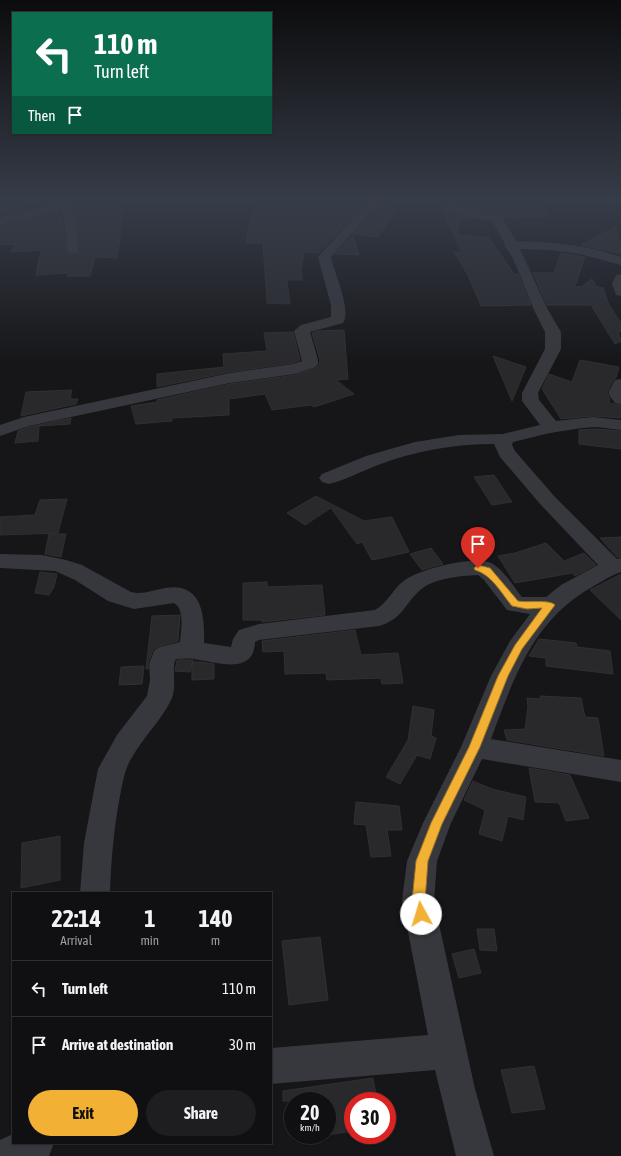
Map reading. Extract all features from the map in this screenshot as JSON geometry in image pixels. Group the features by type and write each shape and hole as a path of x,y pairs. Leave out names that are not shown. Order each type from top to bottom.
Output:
{"street":[{"path":"0,431 24,422 230,378 295,369 310,364 310,356 302,338 302,331 306,328 338,320 340,312 329,279 325,256"},
{"path":"518,256 541,310 553,332 553,349 530,393 531,401 550,427"},
{"path":"602,256 621,261"},
{"path":"621,278 619,284 621,292"},
{"path":"621,384 617,391 617,395 621,399"},
{"path":"329,478 388,454 424,445 468,440 506,439 550,427 596,422 621,425"},
{"path":"476,1156 457,1089 418,901 422,861 436,823 474,747 503,676 518,647 550,605 569,590 616,566 548,501 507,453 503,445 503,442 506,439"},
{"path":"0,561 47,563 66,566 123,598 134,601 146,601 172,595 183,597 190,604 192,618 192,650"},
{"path":"94,892 102,817 111,771 131,736 160,697 164,688 161,673 161,661 166,654 175,651 192,650 235,656 241,654 244,650 244,641 246,637 260,632 379,618 389,614 410,587 422,578 447,572 478,568 487,570 515,604 527,606 550,605"},
{"path":"474,747 621,771"},
{"path":"272,1066 449,1051"},
{"path":"9,1156 33,1144"}],"building":[{"path":"40,256 117,256 117,258 95,257 90,276 67,276 68,273 36,275"},
{"path":"264,256 303,256 301,271 302,280 287,280 290,304 267,303"},
{"path":"456,256 501,256 514,274 518,274 531,305 481,306 468,275"},
{"path":"560,256 585,257 575,286 581,287 592,279 597,287 603,288 609,305 621,323 621,332 618,332 621,341 615,344 591,305 547,305 533,273 554,273"},
{"path":"344,330 348,379 336,380 354,394 314,407 311,405 272,410 265,394 229,399 229,415 172,418 172,421 136,424 131,406 157,402 157,400 230,384 295,375 316,368 319,365 320,360 312,333 318,331"},
{"path":"293,332 300,360 293,363 230,372 157,387 157,374 224,367 223,354 267,351 264,333"},
{"path":"493,356 526,367 512,401"},
{"path":"580,360 619,367 616,378 608,390 608,395 610,399 609,403 621,405 621,418 593,416 561,419 542,389 549,374 572,382"},
{"path":"72,390 70,399 78,399 76,404 21,416 26,392"},
{"path":"71,418 70,424 39,426 38,441 15,443 18,431 29,427"},
{"path":"596,429 621,431 621,449 579,444 579,430"},
{"path":"494,475 512,502 492,505 474,477"},
{"path":"316,496 364,521 392,517 409,552 372,560 362,542 357,544 331,508 305,525 287,513"},
{"path":"67,499 58,533 0,535 0,517 35,515 40,500"},
{"path":"49,534 66,534 61,557 45,554"},
{"path":"621,537 621,557 617,557 600,538"},
{"path":"546,543 564,561 584,553 596,565 575,576 572,573 515,583 498,556 515,553"},
{"path":"431,548 443,564 422,570 410,554"},
{"path":"40,572 57,574 54,587 49,595 35,593"},
{"path":"621,574 621,620 590,590"},
{"path":"267,582 267,587 322,585 325,615 262,622 262,620 243,620 243,583"},
{"path":"180,615 178,641 159,646 153,650 148,663 148,669 146,669 152,616"},
{"path":"355,630 361,655 398,653 403,683 382,684 381,678 327,680 326,673 285,674 284,651 263,652 262,641"},
{"path":"539,639 576,643 577,647 610,651 613,674 546,666 546,658 529,656"},
{"path":"177,660 193,660 190,672 175,671"},
{"path":"192,662 214,664 214,679 192,680"},
{"path":"144,666 142,684 119,685 121,667"},
{"path":"540,696 581,698 585,717 598,718 604,756 507,740 504,730 525,729 528,707 527,698 541,699"},
{"path":"413,706 434,710 431,736 436,738 430,759 417,755 400,784 386,777 408,740"},
{"path":"529,768 570,775 589,818 566,821 559,803 535,802"},
{"path":"473,781 492,789 526,797 523,820 508,816 502,841 479,834 485,810 464,800"},
{"path":"356,802 399,806 402,830 387,830 391,856 371,857 366,825 354,824"},
{"path":"60,836 60,880 21,888 22,843"},
{"path":"477,929 494,929 497,951 480,950"},
{"path":"320,937 328,1000 289,1005 282,941"},
{"path":"474,949 481,973 459,978 452,954"},
{"path":"534,1066 545,1109 512,1113 501,1070"},
{"path":"373,1078 375,1092 344,1092 344,1132 336,1134 336,1092 284,1092 283,1101 283,1091"}],"route":[{"path":"421,914 418,901 422,861 436,823 474,747 503,676 518,647 550,605 521,606 515,604 487,570 478,568"}]}
